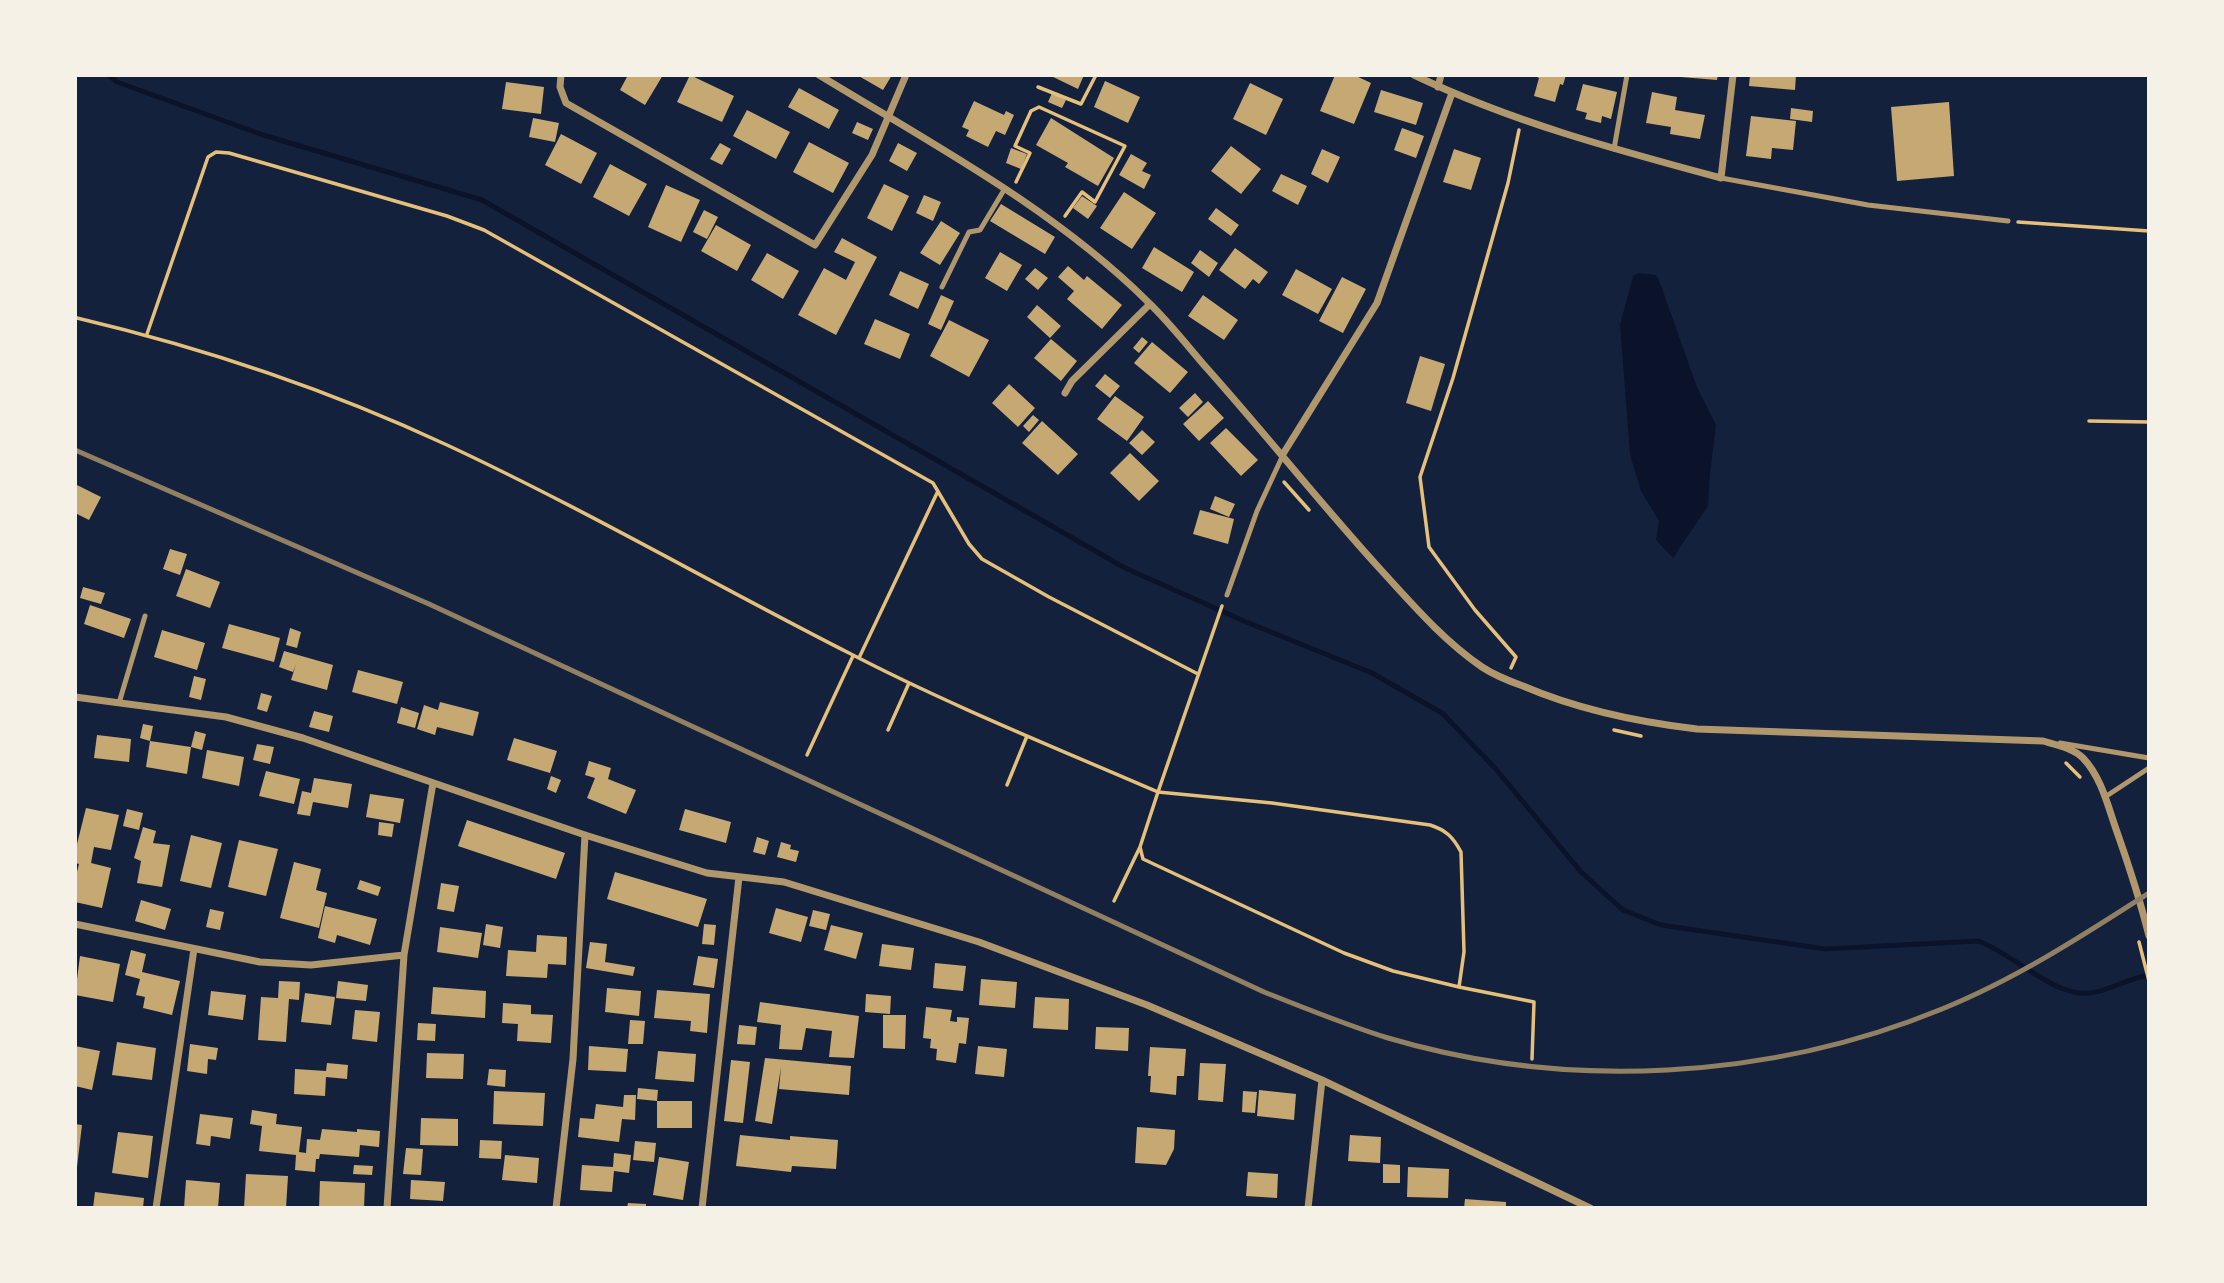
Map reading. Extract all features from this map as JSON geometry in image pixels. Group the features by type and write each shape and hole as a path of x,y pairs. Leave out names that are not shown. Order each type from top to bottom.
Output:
{"street":[{"path":"561,75 560,87 566,103 815,245 872,155 906,75"},
{"path":"819,75 1007,192 1108,264 1150,303 1283,454 1359,546 1437,631 1484,668 1505,679 1595,712 1662,725 1697,729 2043,741 2071,750 2081,756 2094,774 2105,797 2149,936"},
{"path":"1414,75 1452,93 1521,119 1614,149 1721,178 1733,75"},
{"path":"1438,87 1441,75"},
{"path":"1283,454 1377,303 1452,93"},
{"path":"1065,393 1072,381 1150,303"},
{"path":"75,697 226,717 303,738 585,835 707,873 784,882 979,942 1147,1005 1322,1080 1587,1207"},
{"path":"387,1208 404,954 433,783"},
{"path":"556,1208 573,1059 585,835"},
{"path":"702,1208 739,877"},
{"path":"75,924 260,962 311,965 404,954"},
{"path":"156,1208 194,949"},
{"path":"1308,1208 1322,1080"}],"lane":[{"path":"1614,149 1627,75"},
{"path":"1721,178 1868,205 2008,221"},
{"path":"942,287 969,232 980,230 1007,192"},
{"path":"1227,595 1258,511 1283,454"},
{"path":"119,703 145,617"},
{"path":"2043,741 2149,758"},
{"path":"2105,797 2149,768"}],"path":[{"path":"1038,87 1081,104 1096,75"},
{"path":"1007,192 1030,153 1015,146 1031,111 1039,107 1125,146 1095,202 1082,192 1058,226"},
{"path":"1505,679 1516,657 1475,610 1429,547 1420,477 1453,378 1508,183 1521,119"},
{"path":"147,334 208,157 216,152 229,153 447,216 484,230 933,483 982,559 1198,674"},
{"path":"2008,221 2149,231"},
{"path":"77,318 147,334 274,374 447,445 859,659 1158,792 1272,803 1430,825 1442,829 1453,837 1461,852 1464,952 1459,987"},
{"path":"2089,421 2149,422"},
{"path":"859,659 938,491"},
{"path":"1114,901 1140,847 1215,622 1227,595"},
{"path":"807,755 853,656"},
{"path":"887,730 909,683"},
{"path":"1007,785 1027,736"},
{"path":"1140,847 1143,859 1344,953 1393,971 1534,1002 1532,1059"},
{"path":"2139,947 2149,981"}],"water":[{"path":"1638,273 1656,275 1659,280 1697,387 1716,425 1708,506 1673,558 1656,540 1659,521 1641,491 1630,455 1620,325 1633,276"}],"building":[{"path":"628,75 663,75 645,105 620,90"},
{"path":"690,75 734,96 722,122 677,102"},
{"path":"857,75 892,75 883,90"},
{"path":"1049,75 1084,75 1078,89"},
{"path":"1335,75 1354,75 1371,83 1354,124 1320,111"},
{"path":"1533,75 1566,75 1563,85 1560,84 1555,102 1534,96 1539,78"},
{"path":"1681,75 1718,75 1717,80"},
{"path":"1750,75 1796,75 1795,90 1749,86"},
{"path":"1105,81 1140,97 1128,123 1094,107"},
{"path":"506,82 544,87 541,114 502,109"},
{"path":"1250,83 1283,99 1266,135 1233,119"},
{"path":"1583,84 1617,92 1611,119 1602,116 1601,123 1585,119 1587,113 1576,110"},
{"path":"799,88 839,110 829,129 788,107"},
{"path":"1381,90 1423,103 1416,125 1374,112"},
{"path":"1652,92 1677,97 1675,110 1705,115 1700,139 1670,134 1671,127 1646,123"},
{"path":"1052,93 1066,100 1062,108 1048,102"},
{"path":"974,101 1004,115 1006,111 1014,115 1005,135 996,131 988,147 966,136 969,130 962,127"},
{"path":"1949,102 1954,176 1897,181 1891,107"},
{"path":"1791,108 1813,111 1812,122 1790,119"},
{"path":"747,110 790,132 776,159 733,136"},
{"path":"1751,116 1796,121 1793,150 1772,148 1771,159 1746,156"},
{"path":"533,118 559,123 555,142 529,137"},
{"path":"1051,118 1114,158 1098,186 1065,167 1068,163 1036,145"},
{"path":"857,122 873,129 868,140 852,133"},
{"path":"1402,128 1424,136 1416,158 1394,150"},
{"path":"561,134 597,153 581,184 545,165"},
{"path":"809,142 849,163 833,193 793,172"},
{"path":"720,143 731,149 722,165 710,159"},
{"path":"898,143 917,153 907,171 889,161"},
{"path":"1231,146 1261,169 1241,194 1211,171"},
{"path":"1011,148 1027,154 1021,169 1006,163"},
{"path":"1322,149 1340,157 1328,183 1311,174"},
{"path":"1454,149 1481,158 1471,190 1443,182"},
{"path":"1131,154 1147,163 1142,171 1151,175 1144,189 1119,175"},
{"path":"610,164 647,184 629,216 593,197"},
{"path":"1281,174 1307,186 1298,205 1272,191"},
{"path":"884,184 909,196 892,231 867,218"},
{"path":"666,185 700,200 681,242 648,227"},
{"path":"1124,192 1156,213 1132,249 1100,228"},
{"path":"924,195 941,202 933,221 916,213"},
{"path":"1082,196 1097,206 1088,219 1073,208"},
{"path":"1001,204 1055,237 1045,254 990,221"},
{"path":"1216,208 1239,225 1231,236 1208,219"},
{"path":"704,210 718,217 707,239 693,232"},
{"path":"941,221 960,233 940,265 920,253"},
{"path":"716,225 751,245 737,271 701,251"},
{"path":"842,238 877,257 836,335 798,315 824,268 846,280 855,262 834,252"},
{"path":"1154,247 1194,272 1182,292 1142,268"},
{"path":"1235,248 1268,272 1259,284 1253,279 1245,289 1219,270"},
{"path":"1200,250 1218,263 1209,277 1191,263"},
{"path":"1000,252 1022,265 1007,291 985,278"},
{"path":"767,253 799,271 783,299 751,280"},
{"path":"1068,266 1084,280 1087,276 1122,305 1102,329 1067,299 1074,291 1058,277"},
{"path":"1035,268 1048,278 1038,290 1025,279"},
{"path":"1296,269 1332,289 1318,314 1282,295"},
{"path":"900,271 929,284 918,309 889,295"},
{"path":"1342,277 1366,289 1343,333 1319,321"},
{"path":"941,295 954,301 941,330 928,324"},
{"path":"1203,295 1238,320 1224,340 1188,316"},
{"path":"1037,305 1061,326 1050,338 1027,317"},
{"path":"875,319 910,334 900,359 864,344"},
{"path":"949,320 989,340 969,377 930,356"},
{"path":"1142,337 1148,342 1139,353 1133,348"},
{"path":"1051,339 1077,361 1061,381 1034,358"},
{"path":"1152,342 1188,372 1170,393 1134,363"},
{"path":"1420,356 1445,364 1431,411 1406,403"},
{"path":"1105,374 1120,386 1110,398 1095,386"},
{"path":"1009,384 1035,408 1018,427 992,403"},
{"path":"1195,393 1203,402 1188,417 1179,408"},
{"path":"1115,396 1144,417 1127,441 1097,419"},
{"path":"1208,401 1224,418 1199,441 1183,424"},
{"path":"1033,415 1039,420 1029,432 1023,426"},
{"path":"1042,421 1078,454 1058,475 1022,443"},
{"path":"1226,428 1258,460 1241,476 1210,443"},
{"path":"1142,430 1155,442 1142,455 1129,443"},
{"path":"1130,453 1159,481 1139,501 1110,473"},
{"path":"75,484 101,497 89,520 75,513"},
{"path":"1215,496 1235,504 1229,517 1210,509"},
{"path":"1200,510 1234,519 1228,544 1193,534"},
{"path":"170,549 187,554 180,575 163,569"},
{"path":"186,569 220,582 210,608 176,596"},
{"path":"83,587 105,593 101,604 80,598"},
{"path":"90,605 131,619 124,638 84,624"},
{"path":"229,624 280,638 274,662 222,648"},
{"path":"290,628 301,632 297,648 286,645"},
{"path":"162,630 205,643 197,670 154,657"},
{"path":"284,651 333,665 327,690 291,680 296,664 293,672 279,667"},
{"path":"358,670 403,682 397,704 352,692"},
{"path":"194,676 206,679 201,700 189,697"},
{"path":"261,693 272,696 267,712 257,709"},
{"path":"440,702 479,712 473,736 437,727 435,735 417,729 424,705 438,710"},
{"path":"401,707 419,713 415,728 397,723"},
{"path":"314,711 333,716 329,732 309,727"},
{"path":"143,724 153,726 150,741 140,738"},
{"path":"195,731 206,734 202,750 191,747"},
{"path":"97,735 131,739 129,762 94,758"},
{"path":"514,738 557,751 550,773 507,760"},
{"path":"150,741 191,747 187,774 146,767"},
{"path":"257,744 274,747 270,764 253,760"},
{"path":"207,750 244,757 239,786 202,778"},
{"path":"589,761 611,768 608,779 636,790 626,814 587,798 595,778 585,775"},
{"path":"266,771 300,779 294,804 259,796"},
{"path":"551,776 561,780 556,793 547,789"},
{"path":"314,778 352,784 348,808 313,802 310,816 297,814 302,791 311,793"},
{"path":"370,794 404,799 400,823 366,817"},
{"path":"86,808 119,815 111,850 94,847 91,863 111,868 102,908 75,902 75,879 79,864 75,863 75,852"},
{"path":"127,809 143,813 139,830 123,826"},
{"path":"685,809 731,822 726,843 679,830"},
{"path":"467,820 565,853 556,879 458,846"},
{"path":"379,822 394,824 392,837 378,835"},
{"path":"143,827 156,831 153,843 170,845 162,887 137,883 141,861 134,858"},
{"path":"191,835 222,843 211,888 180,881"},
{"path":"757,837 769,841 765,855 753,852"},
{"path":"239,840 278,849 266,896 228,887"},
{"path":"781,842 791,845 790,849 799,851 796,862 777,857"},
{"path":"294,862 321,869 316,890 327,893 319,928 280,918"},
{"path":"615,872 707,899 698,927 607,899"},
{"path":"360,880 381,887 378,896 357,889"},
{"path":"441,883 459,886 454,912 437,909"},
{"path":"141,900 171,909 165,930 135,921"},
{"path":"325,906 377,919 370,945 337,935 335,943 318,938"},
{"path":"776,908 808,917 801,942 769,933"},
{"path":"210,909 224,912 220,930 206,927"},
{"path":"813,910 830,914 826,930 809,926"},
{"path":"486,924 503,927 500,948 483,945"},
{"path":"704,924 716,925 714,945 702,944"},
{"path":"831,925 863,933 856,959 824,950"},
{"path":"440,927 482,933 478,958 437,952"},
{"path":"537,935 567,937 566,965 548,964 547,978 506,976 508,950 536,952"},
{"path":"590,942 607,944 605,962 635,967 633,976 586,968"},
{"path":"882,944 914,948 911,970 879,966"},
{"path":"131,950 146,954 142,972 180,981 172,1015 143,1008 145,997 136,995 140,979 125,975"},
{"path":"80,956 120,964 113,1002 75,995"},
{"path":"698,956 718,959 714,988 693,985"},
{"path":"935,963 966,966 963,991 933,988"},
{"path":"981,979 1017,982 1015,1008 979,1005"},
{"path":"279,981 300,982 299,1000 289,999 286,1042 258,1040 261,997 278,998"},
{"path":"338,981 368,985 366,1001 336,998"},
{"path":"433,987 486,991 485,1018 431,1014"},
{"path":"607,988 641,991 639,1016 605,1012"},
{"path":"657,990 710,994 707,1033 690,1031 691,1021 654,1018"},
{"path":"211,991 246,995 243,1020 208,1015"},
{"path":"305,993 335,997 331,1025 301,1022"},
{"path":"866,994 891,996 890,1014 865,1012"},
{"path":"1035,997 1069,999 1068,1030 1033,1028"},
{"path":"760,1002 859,1016 854,1058 829,1057 832,1031 806,1028 802,1050 779,1049 781,1025 757,1022"},
{"path":"503,1003 531,1005 531,1014 553,1015 551,1043 517,1041 518,1024 502,1023"},
{"path":"926,1007 952,1010 950,1021 957,1022 957,1017 969,1018 966,1044 959,1043 956,1063 936,1060 937,1049 930,1048 931,1039 923,1038"},
{"path":"355,1010 380,1012 377,1042 352,1039"},
{"path":"883,1015 906,1015 905,1049 883,1048"},
{"path":"630,1020 645,1021 643,1044 628,1044"},
{"path":"418,1023 436,1024 435,1041 417,1040"},
{"path":"739,1025 757,1027 755,1045 737,1044"},
{"path":"1096,1027 1129,1028 1128,1051 1095,1049"},
{"path":"117,1042 156,1048 152,1080 112,1075"},
{"path":"190,1044 218,1048 216,1060 208,1059 207,1074 187,1071"},
{"path":"75,1046 100,1051 92,1090 75,1086"},
{"path":"589,1046 628,1049 626,1072 588,1070"},
{"path":"978,1046 1007,1049 1004,1077 975,1074"},
{"path":"1150,1047 1186,1049 1184,1076 1177,1076 1176,1095 1150,1092"},
{"path":"658,1051 696,1054 694,1082 655,1079"},
{"path":"427,1053 464,1054 463,1079 426,1078"},
{"path":"765,1058 851,1066 849,1095 779,1089 781,1067 772,1124 755,1121"},
{"path":"731,1060 750,1062 743,1123 724,1121"},
{"path":"327,1063 348,1065 347,1079 326,1077 325,1096 294,1094 295,1069 326,1071"},
{"path":"1200,1063 1226,1064 1223,1102 1198,1100"},
{"path":"489,1069 506,1070 505,1087 487,1085"},
{"path":"638,1088 658,1090 657,1101 637,1099"},
{"path":"1259,1090 1296,1094 1294,1120 1257,1116"},
{"path":"494,1091 545,1093 543,1126 493,1124"},
{"path":"1243,1091 1257,1092 1255,1113 1242,1112"},
{"path":"624,1095 636,1095 635,1120 622,1119 619,1142 578,1137 580,1118 594,1119 596,1104 623,1107"},
{"path":"657,1101 692,1101 692,1128 657,1128"},
{"path":"252,1110 277,1114 276,1124 302,1127 299,1152 306,1153 307,1139 320,1140 322,1129 380,1131 379,1147 360,1145 359,1157 320,1154 319,1159 316,1159 315,1172 295,1170 296,1155 259,1151 262,1126 250,1124"},
{"path":"200,1114 233,1118 230,1139 211,1136 210,1146 196,1144"},
{"path":"421,1118 458,1119 458,1146 420,1145"},
{"path":"75,1124 82,1125 77,1167 75,1167"},
{"path":"1137,1127 1175,1130 1174,1149 1166,1165 1135,1163"},
{"path":"118,1132 153,1136 148,1178 112,1173"},
{"path":"740,1135 790,1140 790,1136 838,1140 836,1169 792,1166 791,1172 736,1166"},
{"path":"1350,1135 1381,1137 1380,1163 1348,1161"},
{"path":"480,1140 502,1141 501,1159 479,1158"},
{"path":"635,1141 656,1143 654,1162 633,1160"},
{"path":"406,1148 423,1149 421,1175 403,1174"},
{"path":"614,1153 631,1155 629,1173 614,1171 612,1192 580,1190 582,1165 613,1167"},
{"path":"505,1155 539,1158 537,1183 502,1180"},
{"path":"659,1157 689,1162 683,1200 653,1195"},
{"path":"1383,1164 1400,1165 1400,1183 1383,1183"},
{"path":"354,1165 373,1166 372,1175 353,1174"},
{"path":"1408,1167 1449,1169 1448,1198 1407,1197"},
{"path":"1248,1172 1278,1174 1277,1198 1246,1196"},
{"path":"246,1174 288,1176 286,1208 244,1208"},
{"path":"186,1180 220,1183 218,1208 184,1208"},
{"path":"411,1180 445,1182 443,1201 410,1199"},
{"path":"320,1181 365,1183 364,1208 319,1208"},
{"path":"95,1192 144,1198 143,1208 93,1208"},
{"path":"1465,1199 1506,1202 1506,1208 1464,1208"},
{"path":"628,1203 646,1204 646,1208 627,1208"}],"waterway":[{"path":"109,75 117,82 263,135 482,200 1125,568 1244,621 1372,673 1442,713 1495,768 1581,872 1623,910 1661,925 1825,949 1978,941 2048,982 2077,993 2098,992 2149,975"}],"railway":[{"path":"75,450 429,604 1264,992 1372,1033 1456,1055 1526,1066 1596,1071 1667,1070 1738,1063 1808,1051 1876,1033 1969,997 2048,956 2149,893"}]}
